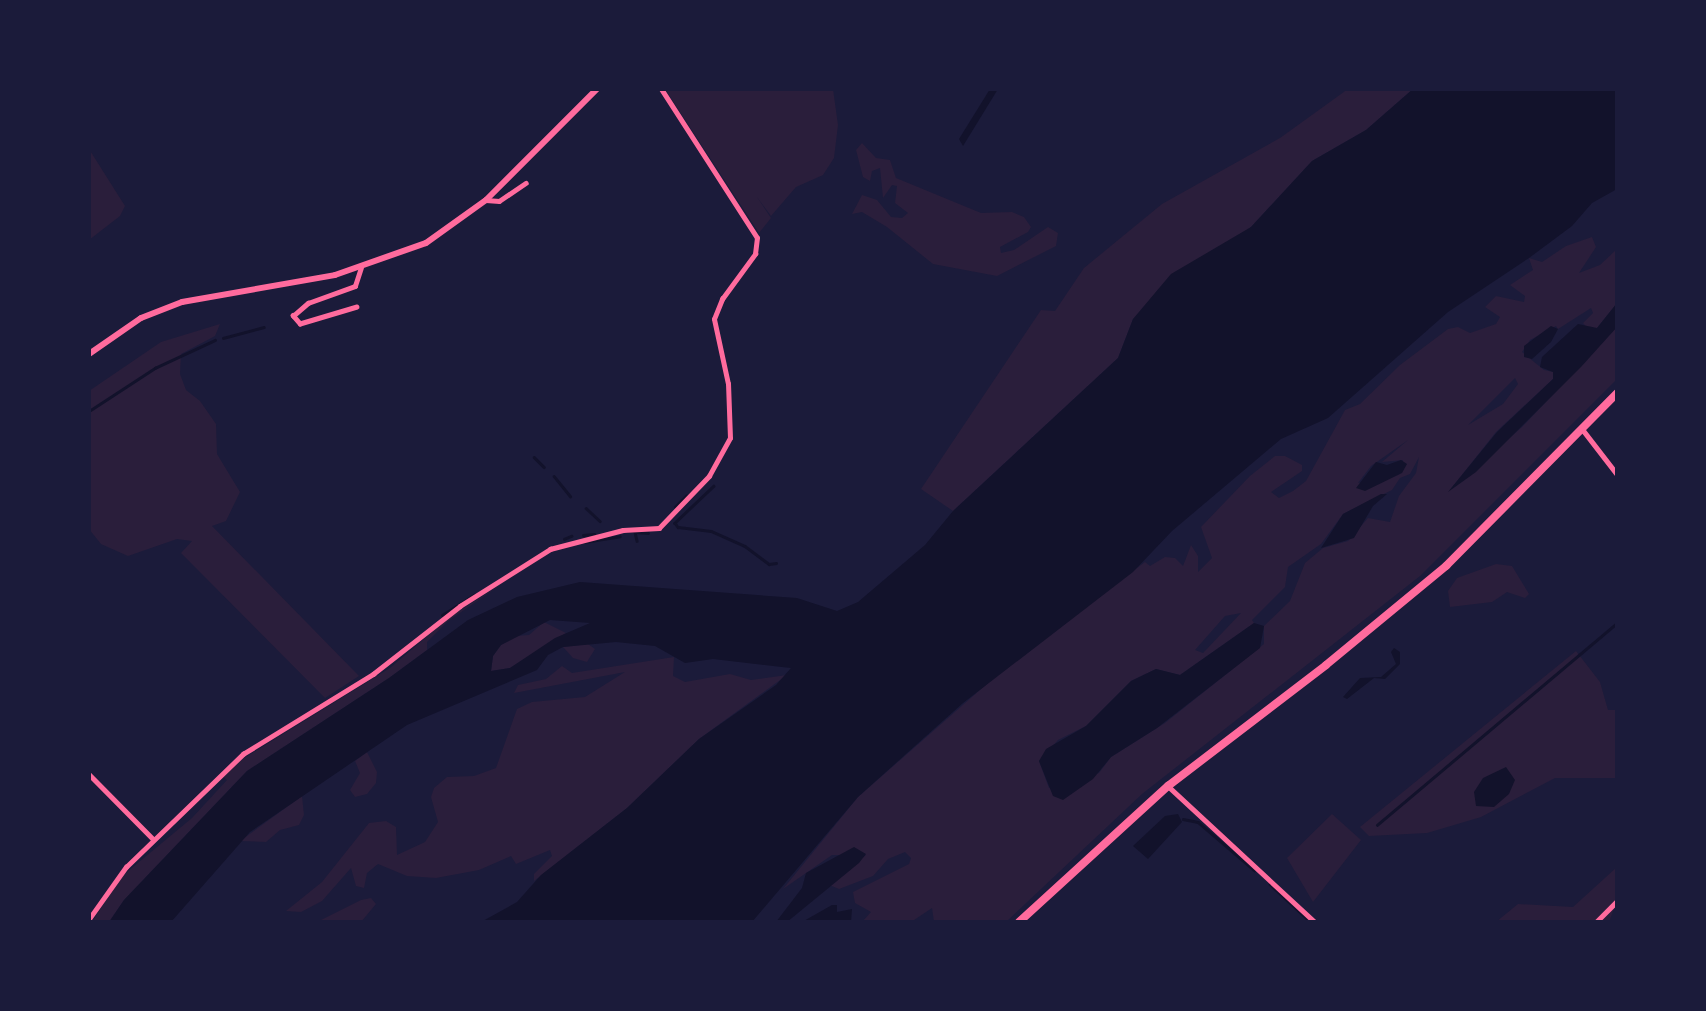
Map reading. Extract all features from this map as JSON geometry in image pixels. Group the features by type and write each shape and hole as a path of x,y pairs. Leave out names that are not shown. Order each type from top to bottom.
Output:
{"main road":[{"path":"1019,922 1168,786 1431,579 1583,430 1617,393"}],"street":[{"path":"89,354 141,318 182,302 361,268 426,243 486,200 597,89"},
{"path":"89,919 117,877 232,763 373,674 460,606 561,544 629,529 659,528 709,476 730,438 728,384 714,319 722,299 755,254 757,239 661,89"},
{"path":"486,200 499,201 526,183"},
{"path":"358,307 300,324 293,316 300,306 355,285 361,268"},
{"path":"1583,430 1617,474"},
{"path":"89,774 153,839"},
{"path":"1168,786 1315,922"},
{"path":"1596,922 1617,901"}],"shaded area":[{"path":"665,89 833,89 838,125 834,158 823,175 796,187 771,216 757,197 771,218 759,233"},
{"path":"990,89 998,89 963,146 959,139"},
{"path":"1348,89 1413,89 1366,130 1312,161 1251,227 1133,319 1118,358 953,511 921,489 1041,310 1055,311 1084,268 1162,204 1280,138"},
{"path":"1413,89 1617,89 1617,189 1592,203 1572,226 1529,258 1448,312 1328,418 1281,439 1172,531 1133,572 963,703 858,797 752,922 481,922 517,902 541,875 627,808 699,739 776,685 791,668 713,659 685,663 655,646 616,642 563,647 548,655 537,670 407,725 250,832 171,922 109,922 124,900 247,771 389,678 468,620 517,597 580,582 797,598 837,611 858,602 925,545 953,511 1118,358 1133,319 1171,274 1251,227 1312,161 1366,130","holes":["550,620 590,623 555,638 510,668 491,671 493,656 501,645"]},
{"path":"862,143 876,158 890,160 896,178 981,213 1012,212 1024,217 1031,227 1028,232 1000,247 1001,253 1014,250 1048,227 1058,233 1056,246 997,276 933,264 887,227 862,212 852,214 862,195 877,200 891,217 902,218 908,213 895,203 897,186 892,185 883,198 880,168 872,171 870,181 863,177 856,150"},
{"path":"89,149 125,206 120,216 89,240"},
{"path":"1592,237 1596,247 1579,273 1600,265 1617,249 1617,303 1597,328 1588,329 1583,323 1593,313 1591,308 1558,329 1556,326 1530,340 1522,352 1544,370 1553,372 1553,379 1496,432 1450,490 1522,427 1617,327 1617,379 1420,576 1142,794 1006,922 934,922 932,908 911,922 862,922 871,912 855,903 853,892 909,864 911,858 905,852 888,859 873,876 839,889 827,884 866,855 832,855 783,889 858,797 1013,661 1145,562 1150,566 1165,557 1175,558 1183,566 1191,545 1198,556 1198,572 1212,558 1201,527 1250,476 1275,456 1285,456 1302,465 1302,471 1271,492 1279,498 1293,491 1306,481 1345,410 1360,404 1400,365 1448,329 1458,327 1470,333 1496,324 1500,317 1485,307 1496,296 1524,302 1525,296 1510,285 1533,270 1529,258 1542,262 1566,246","holes":["1515,378 1518,384 1503,404 1468,425","1408,440 1382,462 1403,460 1398,475 1358,483 1371,466","1419,457 1416,473 1399,496 1390,522 1368,518 1348,541 1323,548 1305,563 1290,601 1264,626 1264,644 1165,723 1111,757 1099,773 1049,788 1039,761 1058,740 1086,726 1131,681 1156,669 1180,675 1254,623 1252,620 1285,587 1288,567 1321,544 1343,514 1392,490 1400,478 1410,474","1241,613 1203,653 1195,650 1225,616"]},
{"path":"1617,303 1617,327 1476,472 1448,492 1497,432 1553,379 1553,372 1540,367 1542,357 1578,324 1597,328"},
{"path":"220,324 215,336 181,354 180,374 186,390 200,401 216,424 217,454 240,492 226,521 212,526 359,676 325,698 181,553 192,541 177,539 128,556 101,544 89,529 89,391 161,342"},
{"path":"1551,326 1558,329 1551,342 1532,359 1524,357 1524,346"},
{"path":"1401,460 1407,464 1402,473 1365,491 1356,488 1376,462 1387,465"},
{"path":"1381,494 1387,494 1373,506 1354,538 1321,548 1343,514"},
{"path":"1496,564 1512,566 1529,594 1525,598 1507,592 1492,602 1450,607 1448,591 1457,578"},
{"path":"502,584 448,621 427,642 427,650 389,678 247,771 124,900 109,922 92,922 121,877 192,818 227,780 221,775 236,763 390,668 451,616"},
{"path":"544,622 566,633 510,668 491,671 493,656 501,645 516,636 529,635"},
{"path":"1254,623 1264,626 1260,648 1157,728 1111,757 1093,779 1063,800 1053,796 1039,761 1046,749 1086,726 1131,681 1156,669 1180,675"},
{"path":"588,644 595,649 587,662 573,658 563,647"},
{"path":"1394,648 1400,652 1400,664 1385,679 1374,678 1347,699 1343,697 1360,678 1381,677 1396,664 1391,652"},
{"path":"1576,651 1600,682 1608,710 1617,710 1617,778 1555,778 1481,817 1427,833 1369,836 1360,827"},
{"path":"674,657 673,676 685,682 730,674 751,680 787,675 699,739 627,808 534,881 534,874 552,856 550,850 516,864 511,856 479,870 436,878 407,876 378,864 367,873 364,888 356,886 351,868 322,901 301,912 286,911 322,882 369,823 386,821 396,827 397,855 425,842 438,822 431,797 434,788 447,777 474,776 496,768 517,709 532,702 585,697 625,672 514,693 518,685 546,679 562,666 572,673"},
{"path":"367,752 377,772 376,783 367,794 355,797 350,790 360,773 355,761"},
{"path":"1506,767 1515,780 1509,794 1494,807 1476,806 1474,792 1483,778"},
{"path":"302,796 304,815 299,825 280,830 266,842 240,841"},
{"path":"1178,814 1182,822 1148,859 1133,846 1165,816"},
{"path":"1332,814 1361,840 1313,902 1287,858"},
{"path":"854,847 866,854 859,863 787,922 776,922 802,888 806,873"},
{"path":"1617,867 1617,901 1609,922 1496,922 1518,904 1573,907"},
{"path":"371,898 376,904 361,922 317,922 361,900"},
{"path":"832,905 837,905 837,912 852,909 851,922 802,922"}],"waterway":[{"path":"223,338 264,327"},
{"path":"89,411 155,368 215,340"},
{"path":"534,457 544,467"},
{"path":"554,476 570,496"},
{"path":"714,486 675,523 678,527 711,531 745,546 769,564 776,563"},
{"path":"675,507 686,496"},
{"path":"586,508 600,521"},
{"path":"627,532 635,532 637,541"},
{"path":"635,532 648,533"},
{"path":"583,535 594,534"},
{"path":"564,539 571,536"},
{"path":"584,542 620,536"},
{"path":"442,615 474,595"},
{"path":"1377,825 1617,623"},
{"path":"1183,819 1198,822 1254,870"},
{"path":"1270,884 1311,922"}]}
